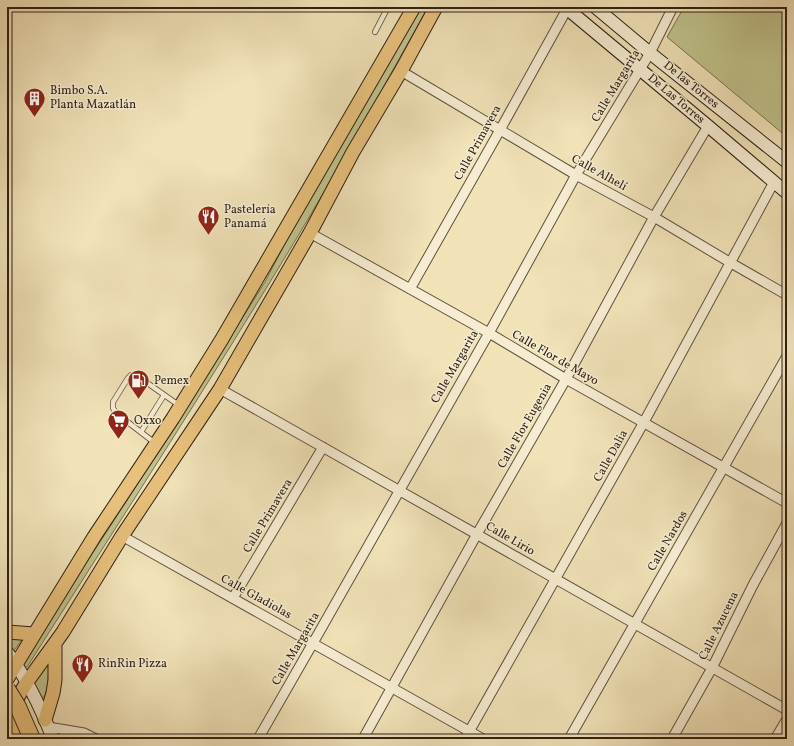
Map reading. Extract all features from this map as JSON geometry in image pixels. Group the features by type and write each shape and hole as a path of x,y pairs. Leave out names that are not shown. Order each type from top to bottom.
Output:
{"highway":[{"path":"7,689 18,707 32,739"},
{"path":"7,719 17,739"}],"main road":[{"path":"7,680 94,537 156,444 222,339 414,7"},
{"path":"7,715 27,682 63,632 122,536 220,389 310,233 353,152 401,71 436,7"},
{"path":"7,632 34,634"},
{"path":"46,724 55,680 55,643"}],"street":[{"name":"De las Torres","path":"595,7 650,53 787,162"},
{"name":"Calle Margarita","path":"258,739 489,333 576,175 650,53 673,7"},
{"name":"De Las Torres","path":"566,8 787,193"},
{"name":"Calle Primavera","path":"410,289 500,130 566,8"},
{"name":"Calle Alhelí","path":"401,71 576,175 654,217 787,295"},
{"name":"Calle Flor Eugenia","path":"363,739 477,534 566,379 654,217 708,126"},
{"name":"Calle Dalia","path":"467,735 644,422 774,182"},
{"name":"Calle Flor de Mayo","path":"310,233 787,503"},
{"name":"Calle Nardos","path":"569,739 787,356"},
{"name":"Calle Lirio","path":"220,389 787,710"},
{"name":"Calle Primavera","path":"233,598 323,447"},
{"name":"Calle Azucena","path":"672,739 712,668 753,585 787,523"},
{"name":"Calle Gladiolas","path":"122,536 392,688 467,735 483,739"},
{"path":"7,652 27,682 52,739"},
{"path":"775,739 787,719"},
{"path":"46,724 84,733 96,739"}],"lane":[{"path":"375,32 388,7"},
{"path":"156,444 116,413 113,408 113,402 128,378 131,376 136,376 180,406"},
{"path":"141,432 164,395"}],"green space":[{"path":"418,7 428,7 348,151 298,236 198,399 27,667 23,667 21,663 126,502 265,282 291,232"},
{"path":"684,7 787,7 787,137 667,37"},
{"path":"7,637 24,637 12,653 7,647"},
{"path":"48,663 46,690 44,697 41,698 33,692 34,680"}],"place":[{"name":"Bimbo S.A. Planta Mazatlán","path":"34,118"},
{"name":"Pastelería Panamá","path":"208,236"},
{"name":"Pemex","path":"138,400"},
{"name":"Oxxo","path":"118,440"},
{"name":"RinRin Pizza","path":"82,684"}]}
